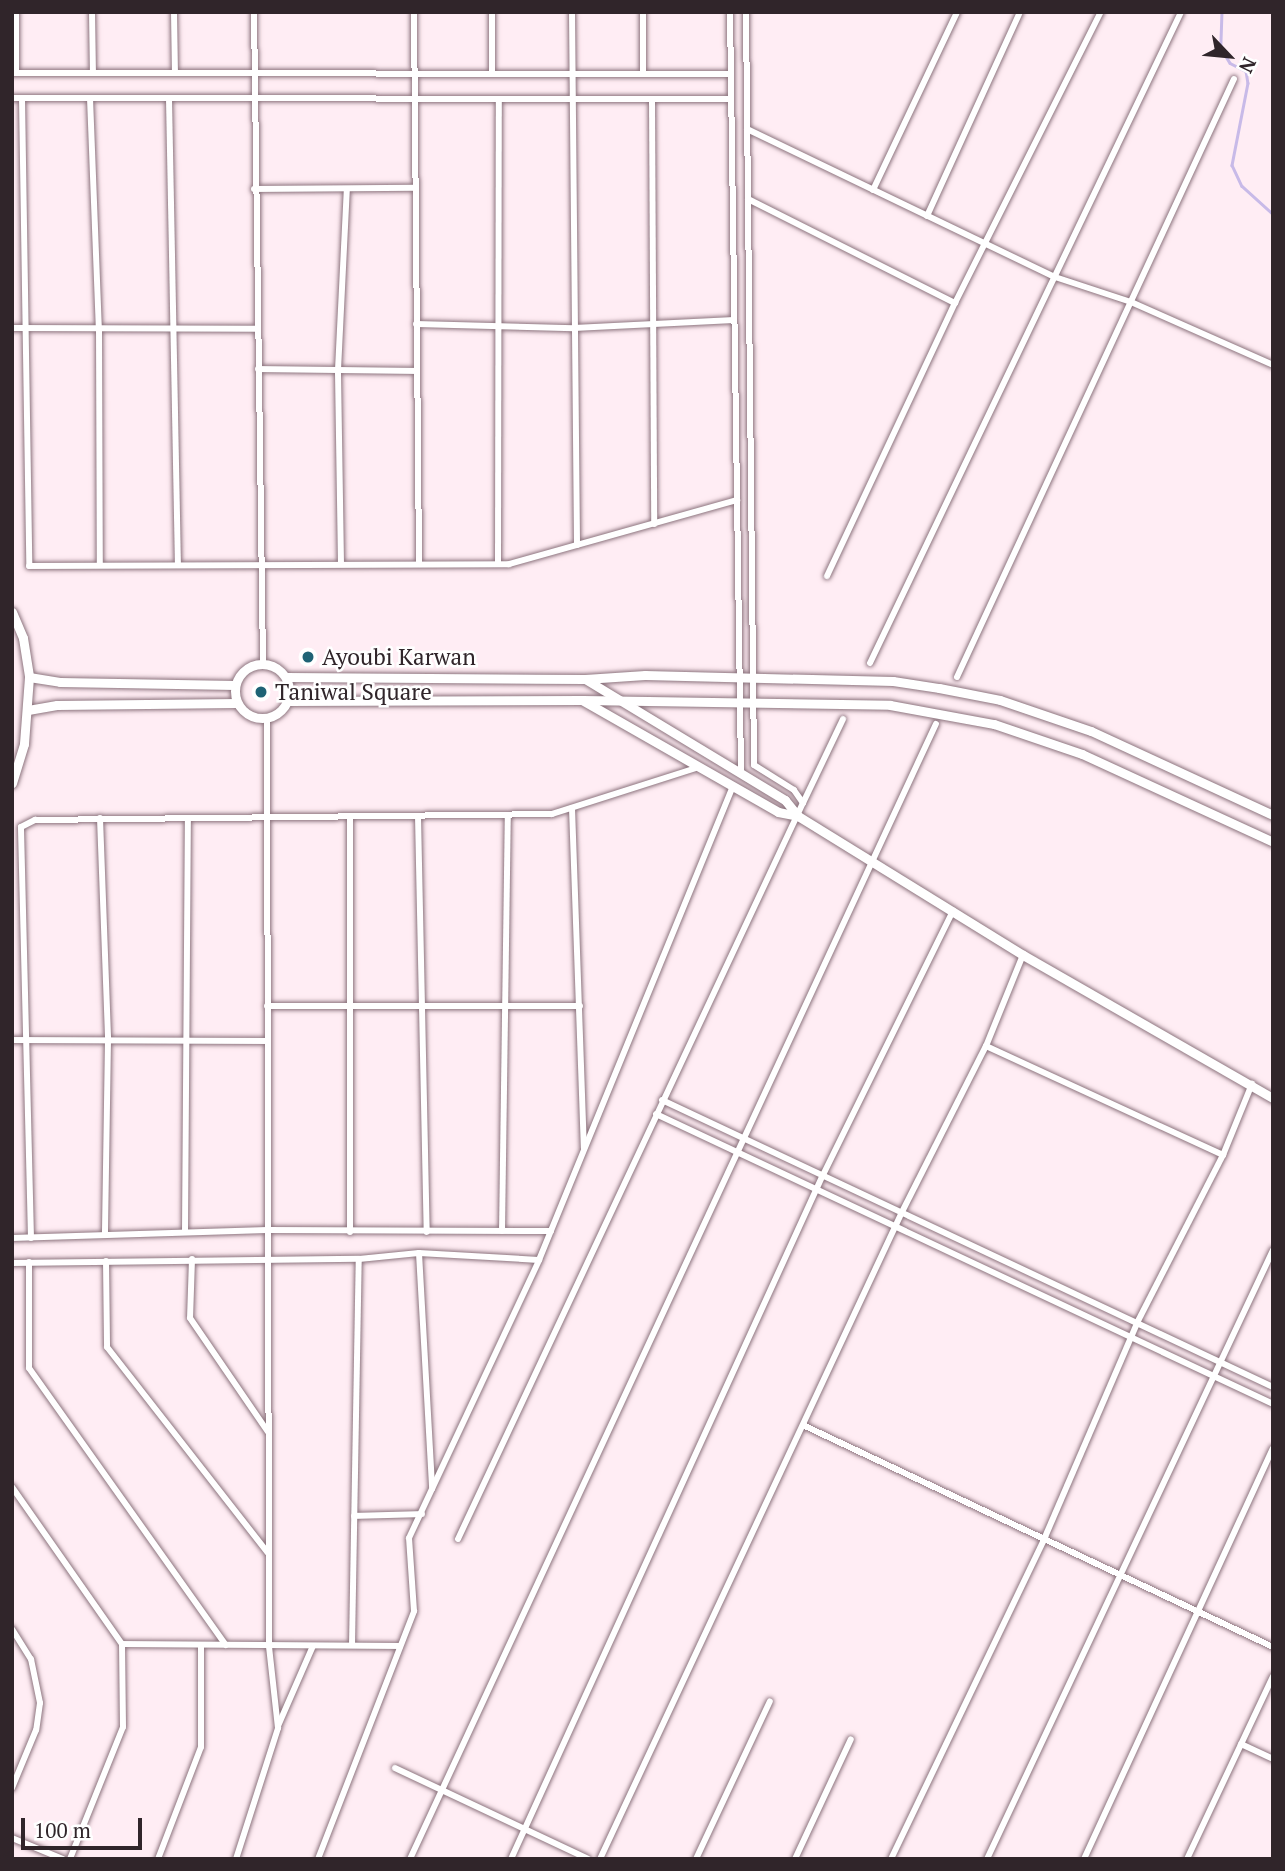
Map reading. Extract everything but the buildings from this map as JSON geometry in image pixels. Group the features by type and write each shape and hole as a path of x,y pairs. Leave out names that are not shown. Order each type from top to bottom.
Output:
{"street":[{"path":"16,12 14,73 730,74"},
{"path":"92,12 93,73"},
{"path":"174,12 175,73"},
{"path":"254,12 254,189 263,663"},
{"path":"414,12 419,564"},
{"path":"492,12 492,74"},
{"path":"572,12 573,74 570,99 577,545"},
{"path":"643,12 643,74"},
{"path":"730,12 741,774"},
{"path":"746,12 754,765 794,790 803,803"},
{"path":"873,190 957,12"},
{"path":"927,216 1020,12"},
{"path":"827,576 955,303 1100,14 1089,12"},
{"path":"870,663 1181,12"},
{"path":"957,677 1234,79"},
{"path":"12,98 731,99"},
{"path":"22,98 23,328 29,566 498,564 737,500"},
{"path":"90,98 99,329 100,565"},
{"path":"169,99 178,564"},
{"path":"498,564 499,99"},
{"path":"652,99 654,524"},
{"path":"747,129 1055,277 1131,302 1273,365"},
{"path":"341,564 338,370 347,188"},
{"path":"254,189 415,188"},
{"path":"748,200 955,303"},
{"path":"416,324 574,328 734,320"},
{"path":"12,328 257,329"},
{"path":"258,369 417,371"},
{"path":"12,612 23,638 29,677 24,744 12,783"},
{"path":"1273,815 1091,731 1000,700 892,681 645,674 586,679 286,677 263,663 245,669 235,685 237,703 249,716 267,718 288,701 618,699 890,705 994,724 1082,754 1273,842"},
{"path":"29,677 60,682 235,685"},
{"path":"286,677 288,701"},
{"path":"586,679 785,800 798,816"},
{"path":"582,700 778,812 798,816 1023,955 1273,1098"},
{"path":"28,710 57,705 237,703"},
{"path":"267,718 265,818 269,1646 278,1728"},
{"path":"458,1539 662,1100 844,719"},
{"path":"411,1859 737,1152 876,862 936,724"},
{"path":"31,1238 29,1041 21,827 35,820 100,818 552,814 699,766"},
{"path":"318,1859 414,1611 409,1538 539,1260 733,786"},
{"path":"572,807 584,1151"},
{"path":"502,1231 508,815"},
{"path":"418,816 425,1006 427,1232"},
{"path":"350,817 350,1232"},
{"path":"100,818 108,1040 105,1235"},
{"path":"185,1232 188,819"},
{"path":"511,1859 822,1177 953,911"},
{"path":"600,1859 805,1426 902,1212 986,1046 1023,955"},
{"path":"267,1006 580,1006"},
{"path":"12,1040 266,1041"},
{"path":"986,1046 1223,1154"},
{"path":"891,1859 1045,1536 1131,1338 1223,1154 1252,1084"},
{"path":"662,1100 1273,1387"},
{"path":"656,1114 1273,1404"},
{"path":"12,1238 267,1230 551,1231"},
{"path":"988,1859 1273,1250"},
{"path":"12,1263 359,1259 419,1253 539,1260"},
{"path":"419,1253 432,1489"},
{"path":"192,1259 190,1318 268,1433"},
{"path":"352,1645 359,1259"},
{"path":"106,1261 107,1347 269,1554"},
{"path":"29,1262 29,1368 226,1645"},
{"path":"805,1426 1045,1536 1121,1578 1273,1647"},
{"path":"1084,1859 1199,1614 1273,1448"},
{"path":"12,1487 122,1644 123,1727 70,1859"},
{"path":"354,1516 422,1514"},
{"path":"12,1629 31,1659 40,1703 36,1730 12,1788"},
{"path":"122,1644 400,1646"},
{"path":"158,1859 201,1747 201,1645"},
{"path":"236,1859 278,1728 313,1646"},
{"path":"1187,1859 1273,1676"},
{"path":"696,1859 770,1701"},
{"path":"795,1859 851,1739"},
{"path":"1241,1744 1273,1759"},
{"path":"395,1768 588,1859"},
{"path":"12,1838 63,1859"}],"waterway":[{"path":"1222,12 1221,48 1230,63 1246,71 1248,83 1232,165 1242,186 1273,214"}],"place":[{"name":"Ayoubi Karwan","path":"308,657"},
{"name":"Taniwal Square","path":"261,692"}]}
